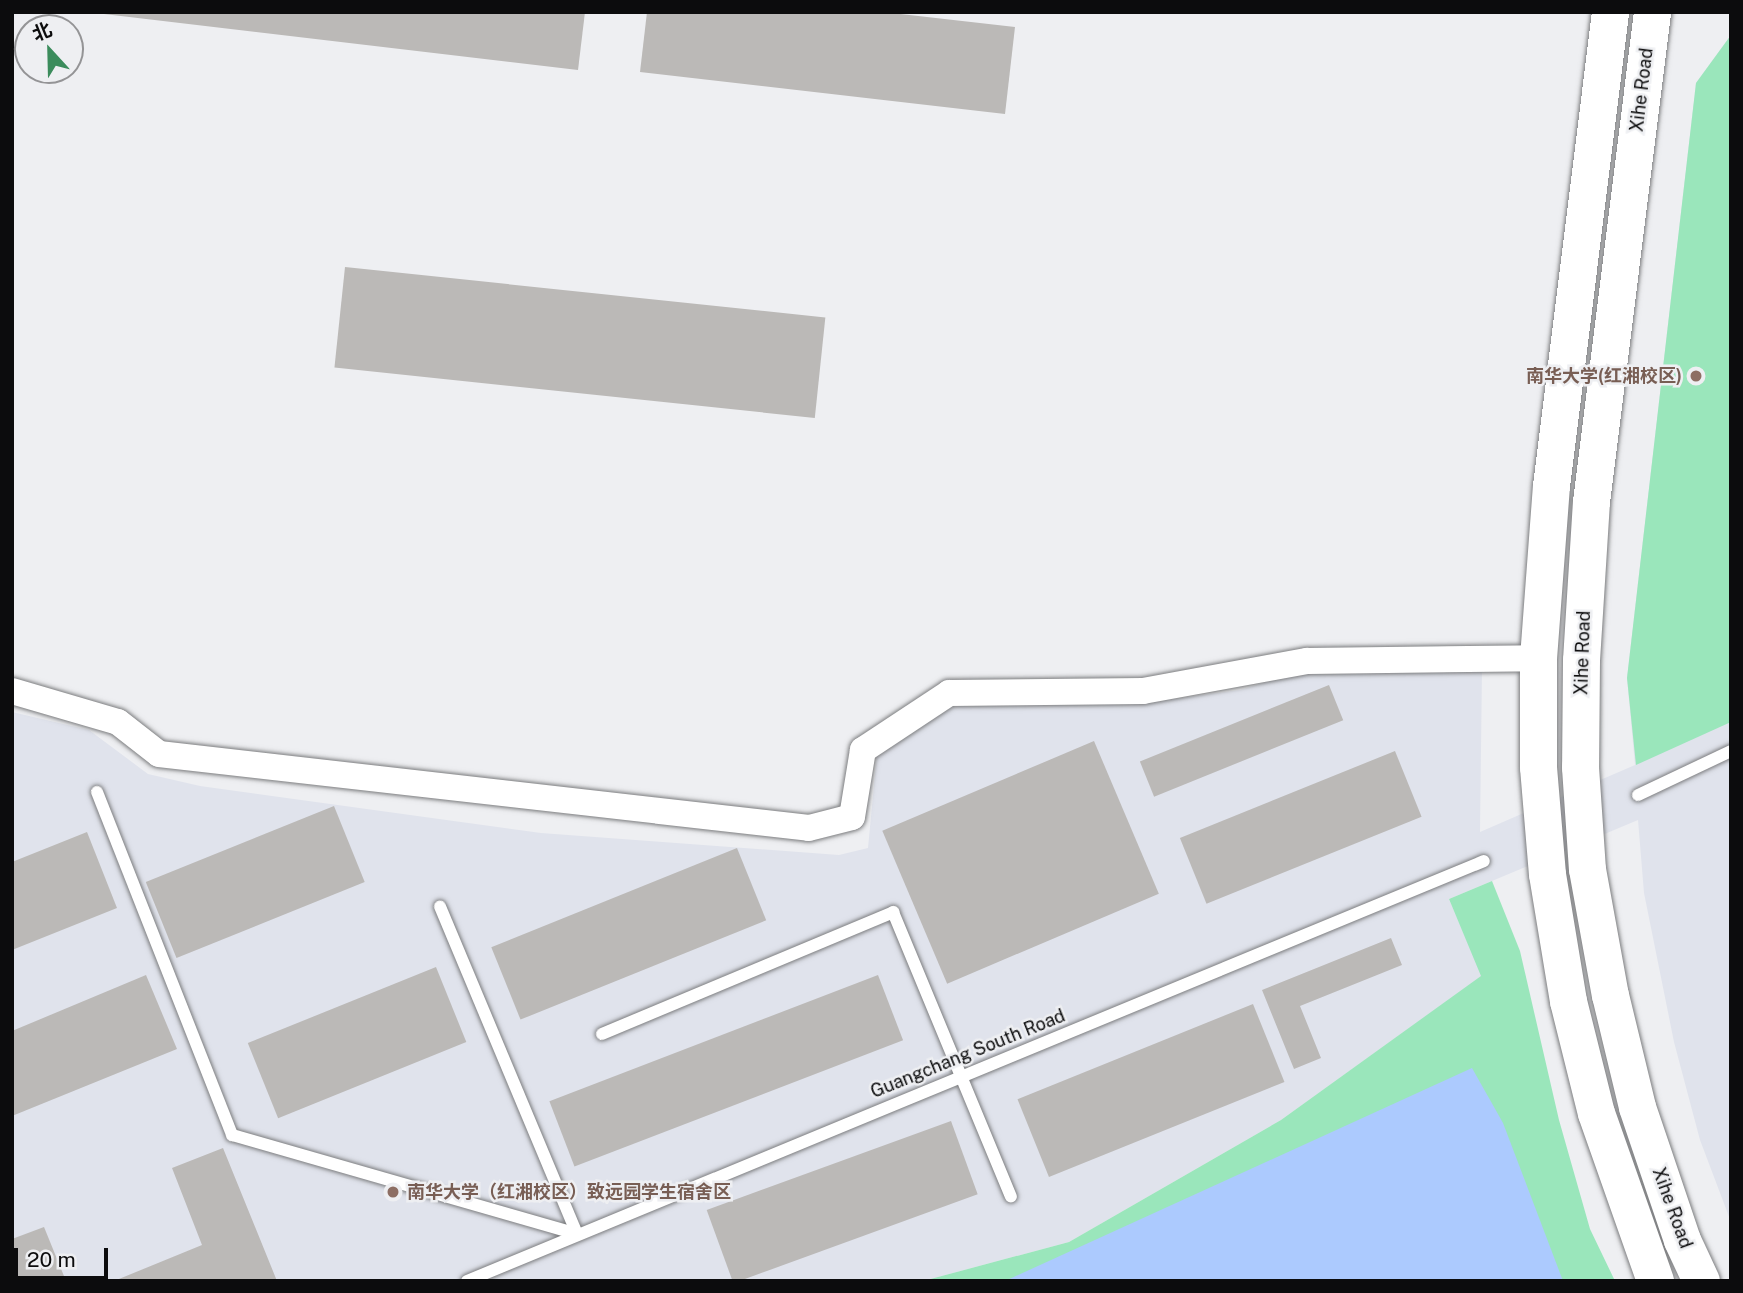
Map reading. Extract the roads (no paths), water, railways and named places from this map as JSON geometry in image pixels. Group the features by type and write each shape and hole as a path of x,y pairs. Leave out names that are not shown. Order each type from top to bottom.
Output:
{"main road":[{"path":"1609,12 1551,485 1538,658 1538,767 1545,847 1568,1001 1596,1113 1655,1281"},
{"name":"Xihe Road","path":"1652,12 1591,501 1581,660 1580,766 1587,869 1610,995 1637,1107 1682,1240 1701,1281"}],"street":[{"path":"12,691 118,722 159,754 809,828 852,817 863,750 949,693 1143,691 1307,661 1538,658"}],"lane":[{"path":"1638,795 1731,751"},
{"path":"97,792 232,1135 577,1234"},
{"name":"Guangchang South Road","path":"467,1281 1484,861"},
{"path":"440,906 577,1234"},
{"path":"601,1034 893,912 1011,1197"}],"water":[{"path":"1472,1068 1503,1123 1563,1281 1005,1281"}],"place":[{"name":"南华大学(红湘校区)","path":"1696,376"},
{"name":"南华大学（红湘校区）致远园学生宿舍区","path":"393,1192"}]}
